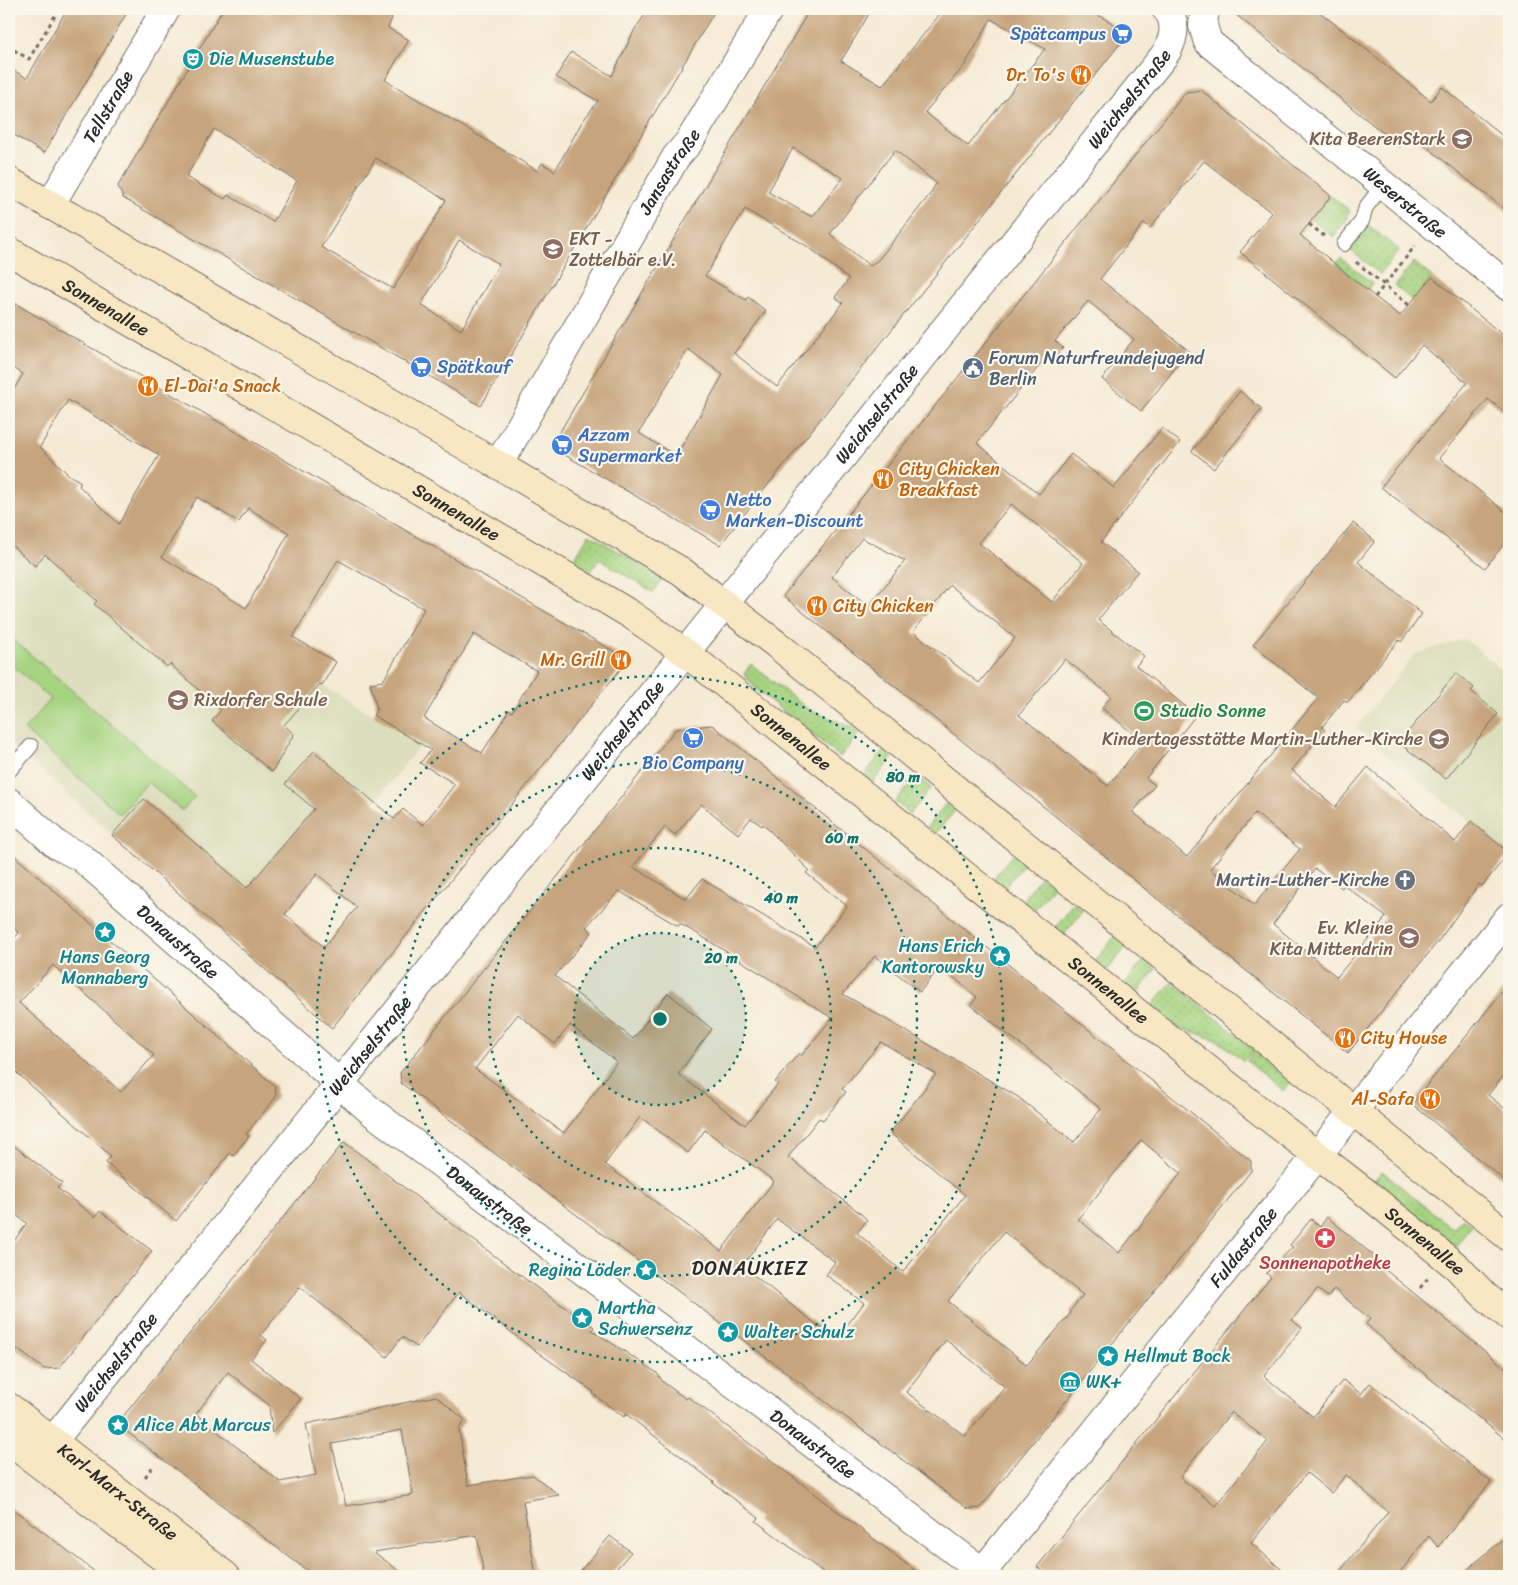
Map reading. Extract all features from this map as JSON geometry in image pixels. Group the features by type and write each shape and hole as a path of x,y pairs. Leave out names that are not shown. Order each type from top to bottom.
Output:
{"main road":[{"path":"9,181 672,565 725,603 1509,1237"},
{"name":"Sonnenallee","path":"9,251 583,586 630,614 686,653 1457,1266 1484,1295 1509,1316"},
{"name":"Karl-Marx-Straße","path":"9,1407 44,1451 187,1576"},
{"name":"Karl-Marx-Straße","path":"9,1441 44,1451 226,1576"}],"street":[{"name":"Tellstraße","path":"50,205 166,9"},
{"name":"Jansastraße","path":"498,465 676,157 689,142 769,9"},
{"name":"Weserstraße","path":"1205,9 1203,26 1208,42 1509,287"},
{"name":"Weichselstraße","path":"44,1451 1168,50 1174,29 1167,10"},
{"name":"Donaustraße","path":"9,802 58,845 82,858 371,1111 984,1575"},
{"name":"Fuldastraße","path":"984,1575 1509,917"}],"lane":[{"path":"1344,244 1362,221 1366,208 1384,185"},
{"path":"9,771 31,746"}],"path":[{"path":"9,54 12,49 29,59 59,9"},
{"path":"1309,224 1326,238"},
{"path":"1375,297 1432,225"},
{"path":"1354,261 1409,305"},
{"path":"140,1483 154,1465"}],"shaded area":[{"name":"Rixdorfer Schule","path":"9,454 55,499 271,654 421,744 251,957 9,742"},
{"name":"Kindertagesstätte Martin-Luther-Kirche","path":"1465,639 1509,676 1509,852 1396,763 1356,728 1415,654"}],"green space":[{"path":"1331,196 1350,211 1346,216 1348,218 1333,237 1312,219"},
{"path":"1368,225 1399,250 1380,274 1349,249"},
{"path":"1341,258 1372,283 1367,290 1336,264"},
{"path":"1414,262 1432,277 1413,301 1395,286"},
{"path":"589,534 652,571 662,580 653,592 599,559 590,573 572,563"},
{"path":"9,636 195,797 182,811 148,782 120,814 24,730 51,699 9,662"},
{"path":"751,664 809,710 861,731 840,757 756,689 744,674"},
{"path":"884,749 893,757 872,783 864,776"},
{"path":"917,776 931,788 910,814 895,802"},
{"path":"948,801 957,808 935,834 927,827"},
{"path":"1013,854 1025,863 1003,889 992,880"},
{"path":"1041,876 1053,886 1032,913 1020,903"},
{"path":"1074,903 1083,911 1062,937 1053,930"},
{"path":"1115,936 1127,946 1106,972 1094,963"},
{"path":"1144,960 1156,969 1135,996 1123,986"},
{"path":"1172,982 1254,1049 1244,1061 1217,1040 1180,1028 1150,1008"},
{"path":"1255,1051 1292,1081 1283,1091 1247,1061"},
{"path":"1382,1171 1453,1229 1463,1218 1472,1225 1455,1247 1373,1182"}],"building":[{"path":"67,9 129,9 44,153 9,132 9,68 27,78"},
{"path":"223,9 379,9 392,18 388,28 409,40 385,80 538,171 542,163 555,171 582,122 598,101 556,77 571,52 612,76 635,29 649,9 716,9 481,406 123,198 118,186","holes":["214,129 297,181 273,222 228,195 225,199 186,177","376,158 446,200 393,289 321,247","459,240 499,264 461,330 421,305"]},
{"path":"810,9 872,9 841,61 882,86 944,9 1087,9 1121,28 1123,40 720,545 558,451 555,440","holes":["991,19 1045,49 968,146 925,112 965,65","793,148 843,178 812,217 768,192","895,150 936,183 931,193 879,259 870,266 830,234","745,209 810,248 849,279 835,297 843,303 777,387 734,353 766,311 748,297 746,300 705,276","688,349 723,375 676,456 639,433"]},
{"path":"1229,9 1316,9 1431,101 1442,87 1509,141 1509,213 1407,131 1397,144"},
{"path":"1201,90 1331,196 1300,235 1375,297 1400,316 1432,277 1509,340 1509,416 1488,399 1439,458 1509,515 1509,538 1485,568 1381,487 1467,383 1422,345 1395,378 1240,252 1272,213 1204,161 1150,228 1144,223 1100,279 1189,351 1141,411 1102,379 1134,339 1088,301 1055,341 1063,348 1049,364 1044,360 977,443 1039,494 1071,454 1114,488 1162,428 1180,442 1101,542 1138,571 1098,620 1144,656 1136,666 1196,715 1146,778 1155,785 1133,812 1187,857 1318,698 1253,645 1353,523 1375,541 1358,562 1422,614 1401,642 1399,640 1348,702 1344,700 1322,727 1325,730 1292,770 1335,807 1368,767 1455,842 1471,821 1509,853 1482,886 1479,884 1440,939 1348,1053 783,596 1186,92","holes":["1011,504 1083,563 1052,602 979,543","862,538 905,561 868,607 832,577","950,585 1015,638 979,683 913,632","1065,659 1111,696 1102,708 1143,742 1108,786 1019,715","1255,813 1300,849 1254,905 1210,869","1315,869 1342,888 1344,885 1386,917 1337,977 1273,924"]},
{"path":"9,300 620,655 622,667 332,1028 112,835 144,799 247,888 314,809 285,784 314,751 394,819 403,809 423,825 455,784 420,763 431,750 373,715 377,709 370,683 383,681 424,609 338,560 293,637 336,662 322,685 320,684 284,725 294,734 272,772 212,721 221,710 170,664 167,667 94,604 97,601 45,554 35,566 9,543 9,398 23,374 9,365","holes":["68,400 159,455 119,524 79,486 81,482 69,475 40,447","197,497 239,522 248,508 289,533 246,608 162,557","474,634 537,671 512,712 509,710 482,753 424,718","317,874 357,907 324,947 285,914"]},
{"path":"1240,391 1262,409 1214,469 1192,451"},
{"path":"1456,673 1474,688 1471,691 1498,714 1446,779 1399,743"},
{"path":"712,725 1251,1161 1251,1171 980,1508 968,1509 401,1083 400,1073 676,729","holes":["701,804 738,834 751,818 762,826 763,824 809,870 806,873 847,906 815,947 702,879 686,899 633,867 665,827 675,835","619,891 678,926 680,924 698,934 832,1018 801,1056 799,1053 775,1082 778,1084 745,1125 678,1074 712,1029 668,993 633,1039 555,976 592,932 586,927","875,956 920,992 940,966 977,997 971,1005 1101,1109 1074,1142 1018,1097 843,994","518,1014 555,1044 570,1025 617,1062 564,1133 475,1069","881,1042 936,1074 890,1133 965,1195 903,1272 857,1233 867,1220 788,1157 819,1118 823,1120 846,1092 842,1089","640,1117 688,1153 705,1130 774,1181 721,1251 605,1164","1141,1140 1181,1173 1119,1253 1078,1219","777,1219 835,1262 826,1275 864,1303 836,1340 742,1266","1004,1232 1083,1295 1070,1311 1071,1313 1027,1365 948,1301","946,1340 1005,1387 965,1436 906,1392"]},
{"path":"9,851 275,1086 276,1097 246,1134 249,1136 233,1156 230,1153 176,1221 106,1163 111,1156 9,1066 9,944 19,933 9,924","holes":["53,965 154,1055 121,1092 19,1003"]},
{"path":"1509,983 1509,1069 1488,1095 1509,1112 1509,1184 1412,1104"},
{"path":"9,1142 62,1183 57,1188 95,1217 100,1211 152,1251 59,1368 44,1369 9,1343 9,1248 27,1223 9,1210"},
{"path":"344,1142 537,1288 594,1327 592,1330 657,1373 663,1382 686,1399 688,1397 703,1408 922,1576 828,1576 756,1521 759,1518 626,1414 624,1417 593,1394 594,1392 533,1349 459,1292 417,1347 402,1337 387,1357 300,1287 261,1335 267,1340 251,1359 301,1399 272,1433 269,1405 228,1372 196,1414 280,1482 316,1475 306,1424 436,1396 465,1420 459,1429 468,1485 533,1475 559,1495 523,1501 536,1576 484,1576 477,1535 374,1552 406,1576 314,1576 117,1424","holes":["402,1430 413,1495 346,1506 332,1444"]},
{"path":"1327,1217 1385,1265 1383,1268 1509,1371 1509,1442 1396,1351 1366,1324 1370,1319 1334,1289 1328,1297 1317,1289 1292,1320 1302,1328 1264,1376 1313,1417 1343,1380 1361,1394 1370,1383 1491,1482 1438,1547 1429,1536 1397,1576 1336,1576 1388,1512 1346,1475 1331,1493 1307,1473 1251,1543 1289,1576 1049,1576 1037,1567 1271,1277 1266,1273 1293,1247 1290,1245 1311,1219 1320,1227","holes":["1231,1412 1268,1441 1215,1506 1180,1477"]},
{"path":"9,1506 63,1547 100,1576 9,1576"},
{"path":"1509,1534 1509,1576 1460,1576"},
{"path":"610,1536 631,1552 610,1576 576,1576"}],"place":[{"name":"Spätcampus","path":"1122,34"},
{"name":"Die Musenstube","path":"193,59"},
{"name":"Dr. To's","path":"1081,75"},
{"name":"Kita BeerenStark","path":"1462,139"},
{"name":"EKT - Zottelbär e.V.","path":"553,249"},
{"name":"Spätkauf","path":"421,367"},
{"name":"Forum Naturfreundejugend Berlin","path":"973,368"},
{"name":"El-Dai'a Snack","path":"148,386"},
{"name":"Azzam Supermarket","path":"562,445"},
{"name":"City Chicken Breakfast","path":"883,479"},
{"name":"Netto Marken-Discount","path":"710,510"},
{"name":"City Chicken","path":"817,606"},
{"name":"Mr. Grill","path":"621,660"},
{"name":"Rixdorfer Schule","path":"178,700"},
{"name":"Studio Sonne","path":"1144,711"},
{"name":"Bio Company","path":"693,738"},
{"name":"Kindertagesstätte Martin-Luther-Kirche","path":"1439,739"},
{"name":"Martin-Luther-Kirche","path":"1405,880"},
{"name":"Hans Georg Mannaberg","path":"105,932"},
{"name":"Ev. Kleine Kita Mittendrin","path":"1409,938"},
{"name":"Hans Erich Kantorowsky","path":"1000,956"},
{"name":"City House","path":"1345,1038"},
{"name":"Al-Safa","path":"1430,1099"},
{"name":"Sonnenapotheke","path":"1325,1238"},
{"name":"Regina Löder","path":"646,1270"},
{"name":"Martha Schwersenz","path":"582,1318"},
{"name":"Walter Schulz","path":"728,1332"},
{"name":"Hellmut Bock","path":"1108,1356"},
{"name":"WK+","path":"1070,1382"},
{"name":"Alice Abt Marcus","path":"118,1425"}],"district":[{"name":"DONAUKIEZ","path":"750,1268"}]}
